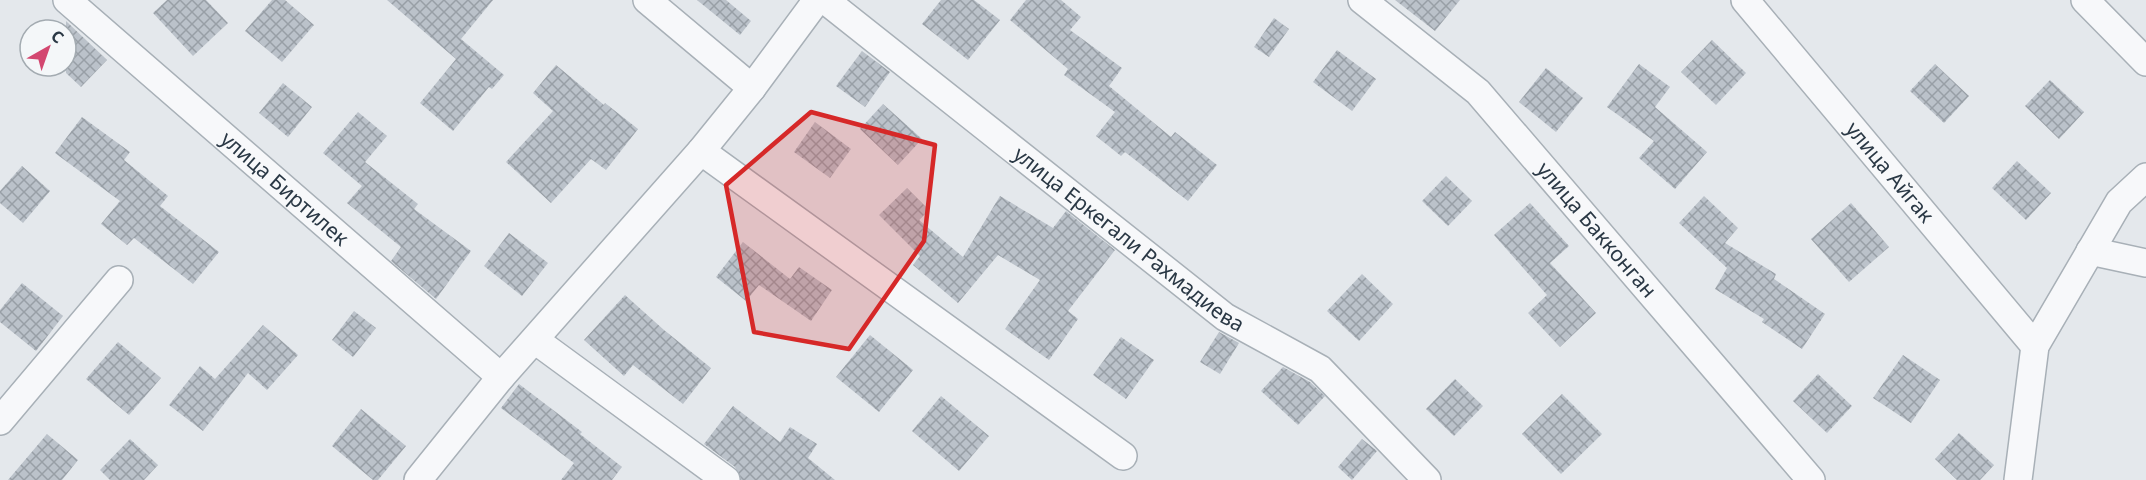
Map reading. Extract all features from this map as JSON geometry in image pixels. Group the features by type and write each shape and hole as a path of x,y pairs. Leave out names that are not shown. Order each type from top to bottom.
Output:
{"street":[{"name":"улица Биртилек","path":"67,0 501,376"},
{"path":"646,0 752,88"},
{"path":"418,480 501,376 701,151 752,88 817,0"},
{"name":"улица Еркегали Рахмадиева","path":"825,0 1225,317 1320,369 1427,480"},
{"name":"улица Бакконган","path":"1362,0 1478,92 1811,480"},
{"name":"улица Айгак","path":"1745,0 2035,346"},
{"path":"2085,0 2146,62"},
{"path":"701,151 1123,456"},
{"path":"2018,480 2035,346 2119,202 2146,177"},
{"path":"2090,251 2146,263"},
{"path":"0,421 119,280"},
{"path":"535,340 726,480"}],"highlighted area":[{"path":"811,112 935,145 924,241 849,349 754,332 726,185"}],"building":[{"path":"167,0 206,0 228,23 193,56 153,13"},
{"path":"272,0 285,0 314,25 282,62 245,31"},
{"path":"387,0 493,0 461,39 504,75 492,89 489,87 453,131 420,103 456,59"},
{"path":"697,0 726,0 751,21 740,35"},
{"path":"941,0 974,0 1000,20 968,60 922,24"},
{"path":"1026,0 1061,0 1081,17 1070,30 1122,68 1109,86 1171,137 1175,132 1217,165 1188,201 1125,152 1121,156 1096,136 1115,112 1064,75 1068,69 1010,20"},
{"path":"1395,0 1460,0 1435,31"},
{"path":"1274,18 1289,29 1269,57 1254,47"},
{"path":"78,32 107,60 81,87 71,78 78,78"},
{"path":"1712,40 1746,73 1716,105 1681,72"},
{"path":"1337,50 1376,79 1352,111 1313,82"},
{"path":"862,51 890,72 865,107 836,86"},
{"path":"1639,64 1670,87 1655,107 1707,152 1675,189 1639,158 1654,141 1607,107"},
{"path":"1935,64 1969,96 1944,123 1910,91"},
{"path":"556,65 604,105 605,103 638,129 606,170 591,159 551,203 506,162 553,111 533,93"},
{"path":"1546,68 1583,98 1556,132 1519,102"},
{"path":"2050,80 2084,112 2059,139 2025,106"},
{"path":"283,83 312,107 288,137 259,113"},
{"path":"883,104 922,139 898,165 860,129"},
{"path":"358,112 387,136 365,162 418,204 414,209 471,251 436,299 391,261 401,247 347,203 362,186 323,153"},
{"path":"82,117 130,152 124,160 168,196 160,206 219,252 193,284 134,238 127,245 101,224 120,201 55,153"},
{"path":"815,122 851,149 830,178 794,152"},
{"path":"2017,161 2051,193 2026,220 1992,188"},
{"path":"22,166 50,191 23,223 0,203 0,191"},
{"path":"1446,176 1472,201 1448,226 1422,201"},
{"path":"907,188 929,210 919,220 963,257 1000,196 1053,228 1066,211 1115,250 1068,311 1078,319 1049,360 1005,329 1040,280 998,255 958,303 913,265 920,256 879,215"},
{"path":"1704,196 1738,228 1725,243 1776,274 1774,279 1825,314 1802,349 1762,322 1764,319 1715,289 1727,268 1679,223"},
{"path":"1530,203 1569,246 1550,263 1596,313 1560,347 1528,313 1547,295 1494,235"},
{"path":"1851,203 1889,247 1849,282 1811,239"},
{"path":"509,233 548,263 522,296 484,266"},
{"path":"743,242 790,279 799,267 832,290 811,321 759,285 746,301 716,277"},
{"path":"1362,274 1393,304 1359,341 1327,311"},
{"path":"22,283 63,316 36,351 0,322 0,310"},
{"path":"625,295 711,368 683,404 633,365 624,376 584,340"},
{"path":"354,311 376,328 353,357 332,340"},
{"path":"263,325 298,355 267,390 248,373 203,431 169,405 200,366 215,379"},
{"path":"1219,332 1239,343 1220,374 1200,362"},
{"path":"870,335 913,370 879,412 836,377"},
{"path":"1121,337 1154,360 1126,399 1093,375"},
{"path":"118,342 161,378 129,415 86,379"},
{"path":"1903,355 1940,380 1911,423 1873,398"},
{"path":"1283,367 1310,382 1325,396 1298,425 1261,391"},
{"path":"1818,374 1852,406 1827,433 1793,401"},
{"path":"1455,379 1483,406 1454,436 1426,409"},
{"path":"519,384 582,432 580,434 622,467 612,480 561,480 574,463 501,408"},
{"path":"1562,394 1602,434 1561,474 1522,434"},
{"path":"941,396 989,436 959,471 912,431"},
{"path":"733,406 780,442 790,427 817,444 808,458 835,480 741,480 735,467 704,444"},
{"path":"361,409 406,446 378,480 373,480 332,446"},
{"path":"1959,433 1994,465 1980,480 1957,480 1935,459"},
{"path":"47,434 78,460 62,480 8,480"},
{"path":"130,439 158,465 144,480 110,480 100,470"},
{"path":"1362,439 1377,451 1352,480 1338,467"}]}
